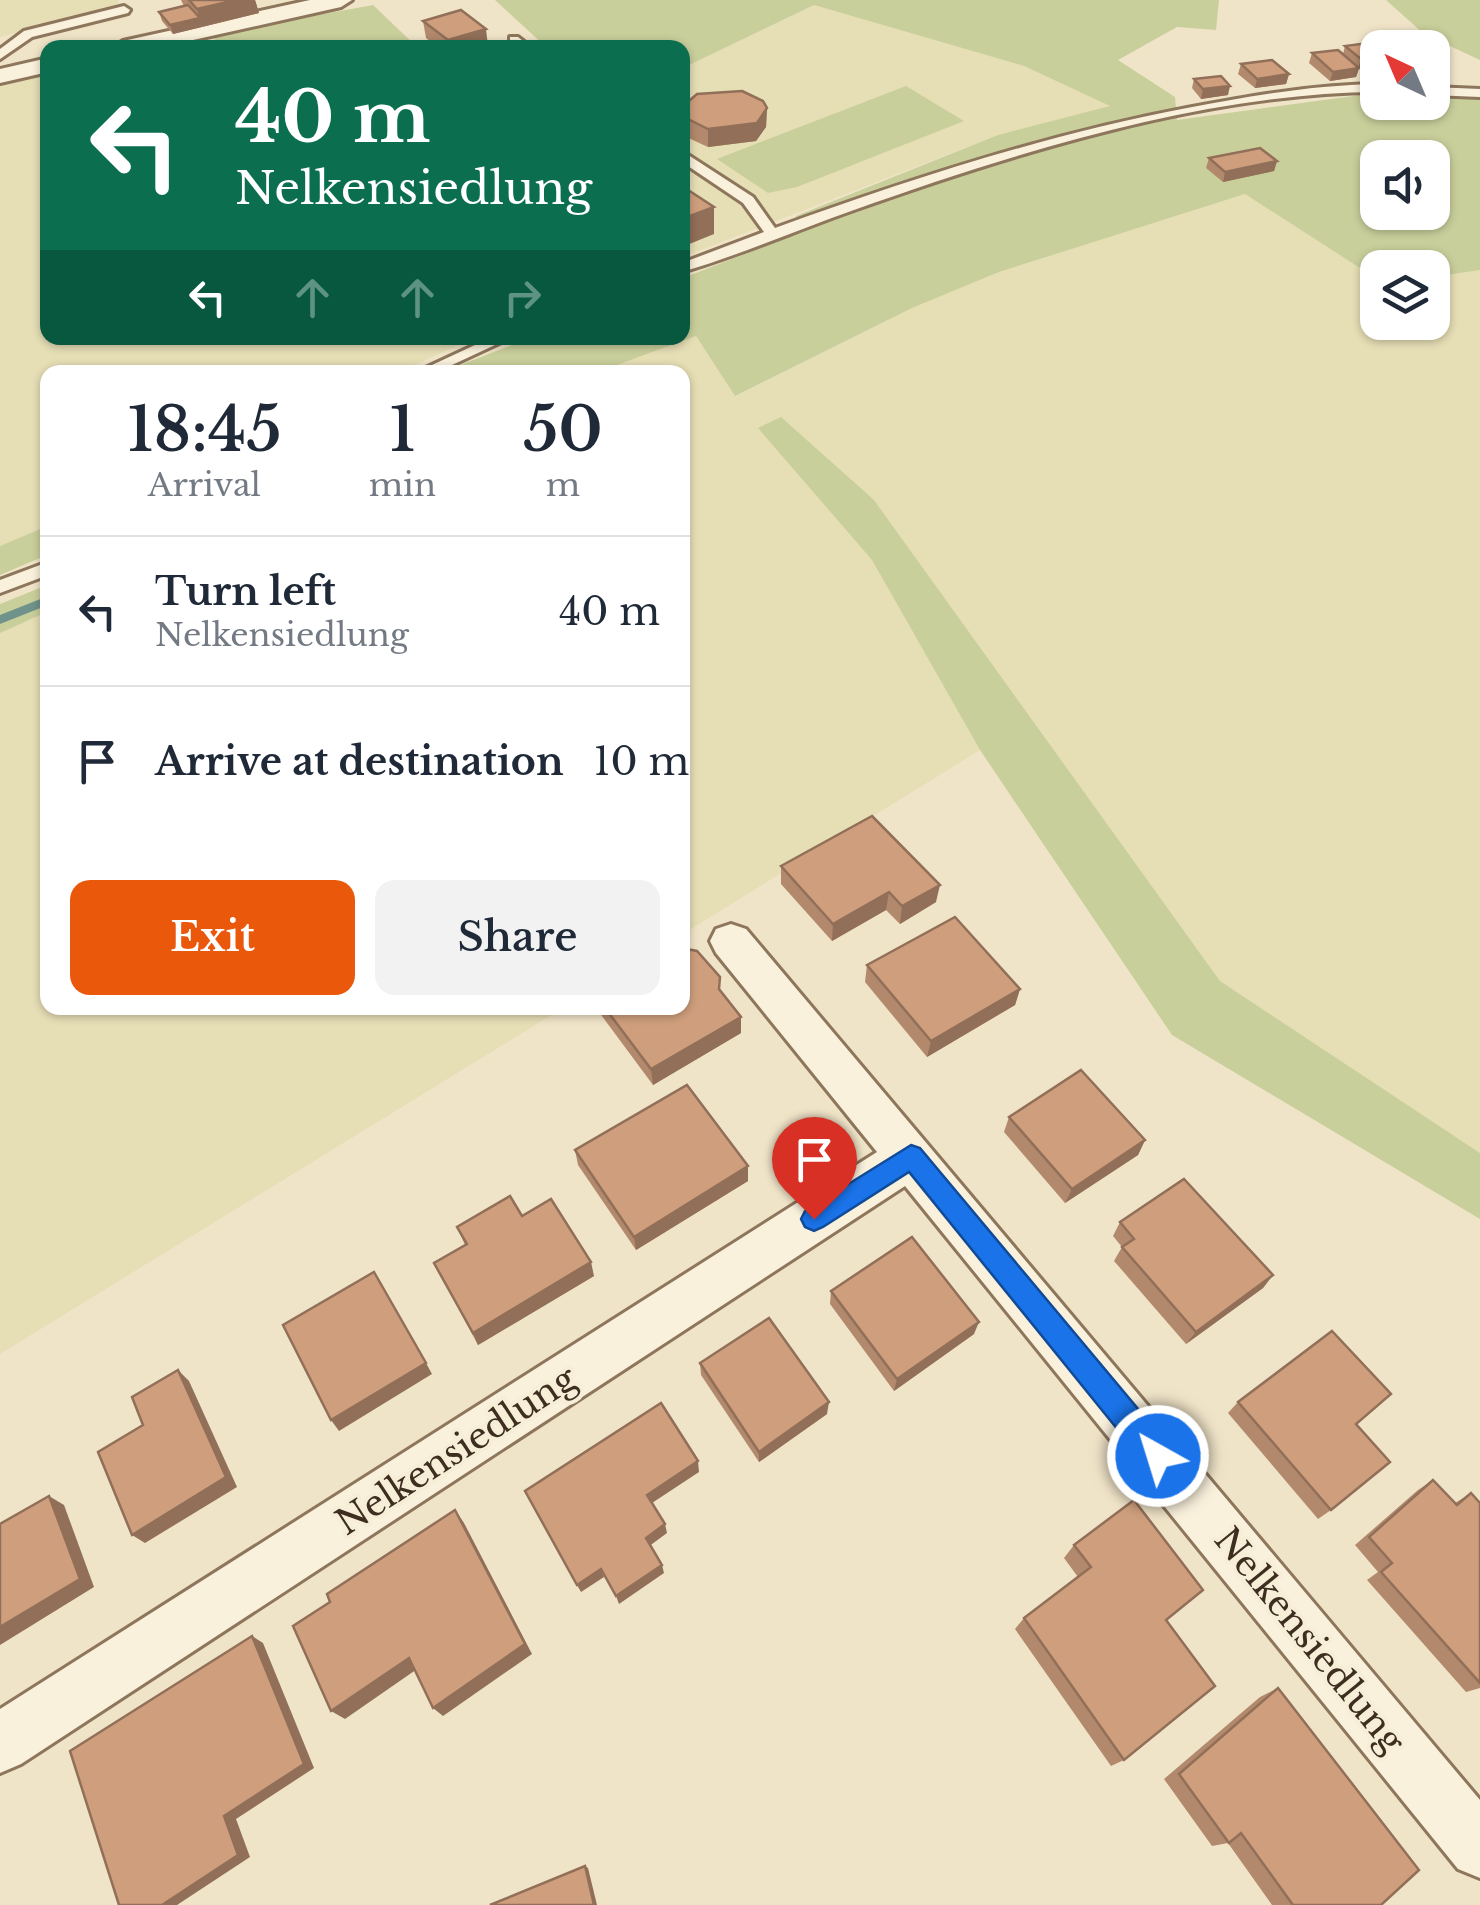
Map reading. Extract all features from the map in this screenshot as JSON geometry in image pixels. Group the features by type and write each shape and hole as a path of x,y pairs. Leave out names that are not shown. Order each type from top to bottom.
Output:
{"street":[{"path":"160,40 342,0"},
{"path":"0,76 40,67"},
{"name":"Nelkensiedlung","path":"730,941 1480,1847"},
{"name":"Nelkensiedlung","path":"0,1743 911,1156"}],"lane":[{"path":"0,55 28,34 124,10"},
{"path":"690,265 988,158 1104,126 1279,96 1360,89"},
{"path":"1450,92 1480,94"},
{"path":"690,160 748,200 772,234"},
{"path":"441,365 486,345"},
{"path":"0,587 40,571"}],"shaded area":[{"path":"0,0 118,0 119,7 0,37"},
{"path":"814,5 1024,66 1111,106 998,135 690,254 690,65"},
{"path":"40,75 40,345 459,345 414,365 40,365 40,529 0,546 0,85"},
{"path":"1245,194 1360,268 1360,340 1450,340 1450,274 1480,270 1480,1153 1220,981 874,500 759,428 872,560 980,750 690,930 690,365 617,365 672,345 690,345 690,338 696,336 735,396 912,308 999,272"},
{"path":"40,615 40,1015 552,1015 0,1354 0,633"}],"green space":[{"path":"495,0 1219,0 1216,30 1177,27 1118,60 1175,97 1177,120 1360,95 1360,120 1450,120 1450,93 1480,86 1480,270 1450,274 1450,250 1360,250 1360,268 1245,194 999,272 912,308 735,396 696,336 690,338 690,275 796,234 796,216 998,135 1110,106 1024,66 814,5 690,65 690,40 538,40"},
{"path":"1386,0 1480,0 1480,60 1450,46 1450,30 1420,30"},
{"path":"373,5 410,40 216,40 209,35"},
{"path":"906,86 964,121 797,187 768,193 717,159"},
{"path":"512,345 672,345 617,365 460,365"},
{"path":"781,417 874,500 1220,981 1480,1153 1480,1219 1172,1035 980,750 872,560 758,428"},
{"path":"40,529 40,558 0,575 0,546"},
{"path":"40,588 40,615 0,633 0,604"}],"building":[{"path":"189,0 236,0 197,9"},
{"path":"188,5 200,18 170,25 159,12"},
{"path":"461,10 486,29 448,40 423,21"},
{"path":"1360,44 1360,58 1345,46"},
{"path":"1338,50 1359,68 1333,72 1312,53"},
{"path":"1272,60 1289,74 1257,79 1241,64"},
{"path":"1221,76 1230,86 1203,89 1194,79"},
{"path":"742,91 763,101 767,108 757,123 708,129 690,120 690,100 697,94"},
{"path":"1260,148 1277,161 1225,172 1209,158"},
{"path":"690,191 714,207 690,216"},
{"path":"872,816 940,885 902,906 889,892 833,924 781,866"},
{"path":"955,917 1020,989 931,1041 867,965"},
{"path":"690,950 697,951 720,977 719,989 741,1017 651,1069 610,1015 690,1015"},
{"path":"1081,1070 1145,1140 1072,1189 1009,1117"},
{"path":"687,1085 748,1166 634,1237 575,1150"},
{"path":"1184,1179 1273,1275 1196,1332 1122,1247 1134,1239 1120,1222"},
{"path":"510,1196 522,1216 551,1199 591,1262 473,1333 434,1263 467,1244 457,1227"},
{"path":"912,1237 979,1322 897,1379 831,1291"},
{"path":"374,1272 426,1363 331,1420 283,1325"},
{"path":"769,1318 829,1402 759,1452 700,1363"},
{"path":"1332,1331 1391,1394 1356,1424 1390,1462 1331,1510 1238,1402"},
{"path":"178,1370 226,1477 132,1535 98,1452 143,1425 132,1397"},
{"path":"661,1403 698,1461 647,1495 665,1524 646,1538 662,1565 616,1596 601,1569 577,1585 525,1491"},
{"path":"1433,1480 1457,1505 1471,1493 1480,1503 1480,1683 1381,1572 1392,1563 1369,1537"},
{"path":"49,1496 80,1579 0,1627 0,1524"},
{"path":"1134,1500 1203,1590 1166,1620 1215,1686 1124,1760 1024,1618 1091,1567 1074,1545"},
{"path":"455,1510 525,1644 433,1708 409,1658 331,1711 293,1626 330,1602 327,1594"},
{"path":"252,1636 304,1764 224,1816 238,1855 162,1905 119,1905 70,1751"},
{"path":"1278,1688 1419,1870 1381,1905 1293,1905 1241,1833 1229,1843 1179,1774"},
{"path":"585,1866 594,1905 490,1905"}],"waterway":[{"path":"0,620 40,603"}],"route":[{"path":"814,1219 911,1156 1158,1456"}]}
